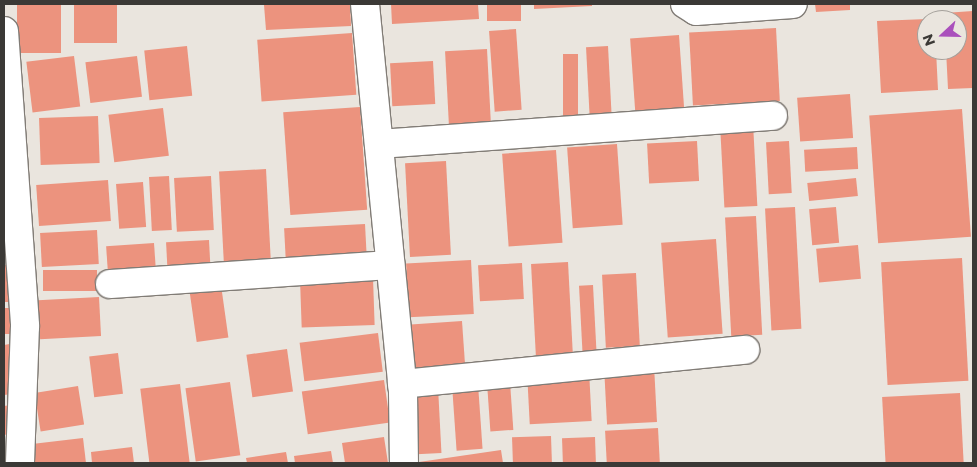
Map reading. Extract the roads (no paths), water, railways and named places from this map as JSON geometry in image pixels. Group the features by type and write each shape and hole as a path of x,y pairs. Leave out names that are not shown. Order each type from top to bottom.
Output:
{"street":[{"path":"365,4 402,384 404,463"},
{"path":"685,4 696,10 793,4"},
{"path":"4,31 25,316 14,401 20,463"},
{"path":"379,144 773,116"},
{"path":"110,284 390,265"},
{"path":"402,384 745,350"}]}
